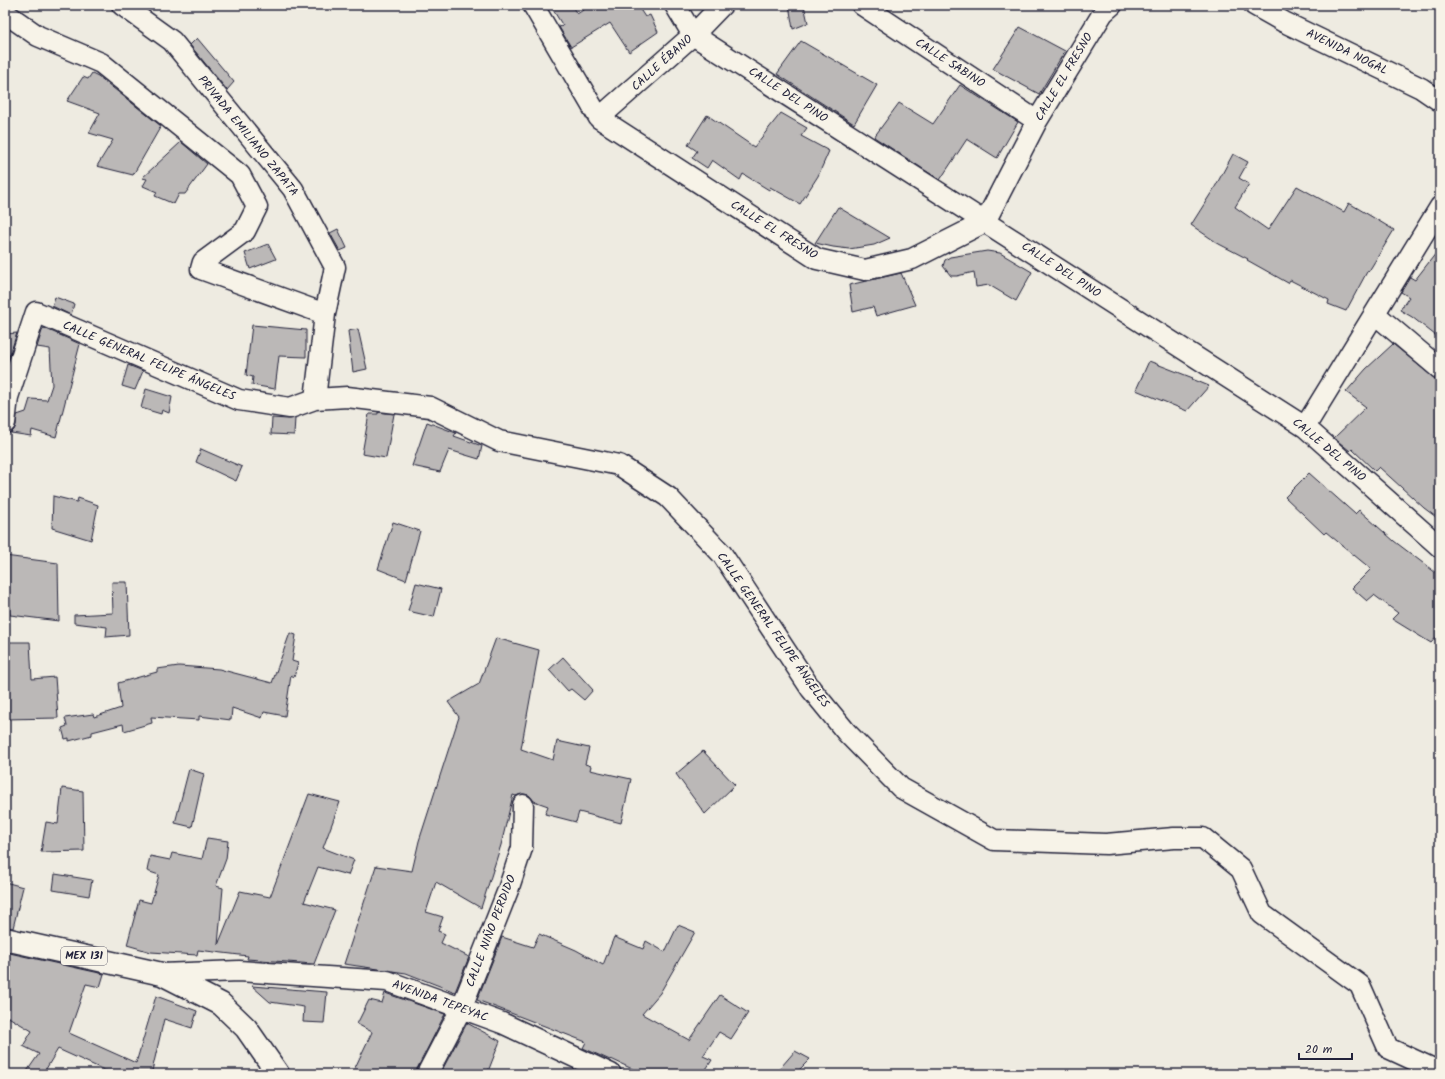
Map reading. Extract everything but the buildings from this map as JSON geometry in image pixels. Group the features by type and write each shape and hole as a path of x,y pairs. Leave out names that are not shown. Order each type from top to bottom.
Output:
{"main road":[{"name":"MEX 131","path":"5,939 162,974 221,1004 246,1028 278,1074"}],"street":[{"name":"PRIVADA EMILIANO ZAPATA","path":"122,5 172,41 293,189 335,267 325,314 315,399"},
{"name":"CALLE EL FRESNO","path":"533,5 599,118 817,259 865,270 912,259 985,222 1037,121 1103,8"},
{"name":"CALLE DEL PINO","path":"675,5 693,35 1305,427 1440,547"},
{"name":"CALLE ÉBANO","path":"599,118 693,35 722,5"},
{"name":"CALLE SABINO","path":"862,5 1037,121"},
{"name":"AVENIDA NOGAL","path":"1254,5 1284,22 1421,88 1440,101"},
{"path":"5,13 38,36 100,62 240,175 257,207 246,231 203,262 202,269 325,314"},
{"path":"1305,427 1440,207"},
{"name":"CALLE GENERAL FELIPE ÁNGELES","path":"5,423 8,397 36,312 239,400 290,408 315,399 347,397 430,407 499,441 619,465 668,497 722,554 811,689 847,734 901,788 994,840 1106,844 1174,838 1203,838 1241,869 1262,914 1360,985 1388,1048 1440,1072"},
{"path":"1375,314 1440,369"},
{"name":"CALLE NIÑO PERDIDO","path":"428,1074 461,1009 508,890 522,848 523,805"},
{"name":"AVENIDA TEPEYAC","path":"162,974 239,971 387,981 502,1024 611,1074"}]}
